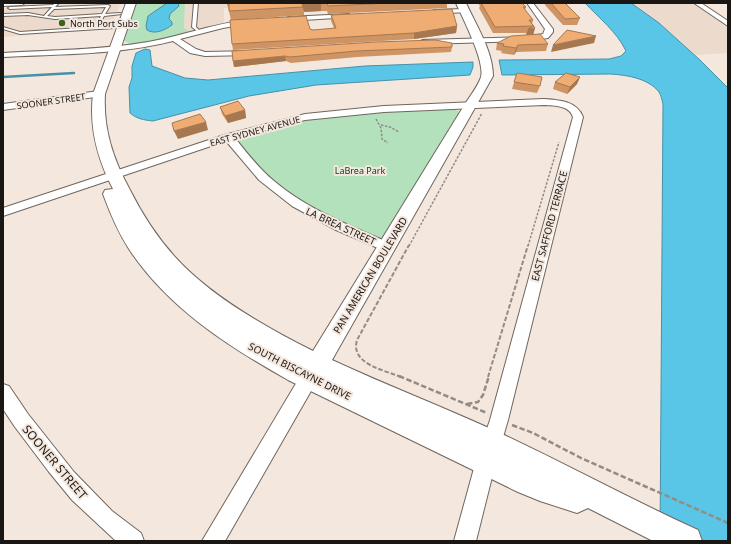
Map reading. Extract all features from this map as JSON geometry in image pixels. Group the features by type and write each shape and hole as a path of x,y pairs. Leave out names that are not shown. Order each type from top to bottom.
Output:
{"street":[{"path":"3,4 12,6 22,3"},
{"name":"SOUTH BISCAYNE DRIVE","path":"111,48 115,27 125,3"},
{"name":"SOUTH BISCAYNE DRIVE","path":"131,3 111,48 88,112 89,136 92,148 109,176 129,234 152,267 170,286 235,337 268,357 313,371 492,441 530,482 640,519 687,541"},
{"path":"416,42 529,39 545,36 549,32 549,29 530,3"},
{"path":"697,3 728,24"},
{"path":"429,12 463,7"},
{"name":"PAN AMERICAN BOULEVARD","path":"213,541 387,247 478,107 488,72 478,40 463,7"},
{"path":"714,14 728,14"},
{"path":"282,20 354,15"},
{"path":"3,55 141,45 174,38 198,30 224,24 260,21"},
{"path":"174,38 193,51 205,54 260,52"},
{"name":"SOONER STREET","path":"3,108 94,95"},
{"name":"EAST SAFFORD TERRACE","path":"478,107 556,103 571,107 578,115 492,441"},
{"name":"EAST SYDNEY AVENUE","path":"3,212 228,137 289,120 320,115 384,109 478,107"},
{"name":"LA BREA STREET","path":"228,137 262,176 294,202 329,222 387,247"},
{"name":"SOONER STREET","path":"3,392 22,421 63,475 89,503 133,541"},
{"path":"465,541 492,441"}],"lane":[{"path":"196,3 194,27 198,30"},
{"path":"45,17 55,5"},
{"path":"4,16 12,6 108,6 96,28"},
{"path":"28,14 34,7"},
{"path":"50,12 106,9"},
{"path":"4,16 28,14 55,18 120,14"},
{"path":"3,28 20,33 115,27"}],"path":[{"path":"478,107 357,340 355,349 359,357 367,362 490,414 492,441 533,433 581,458 728,523"},
{"path":"375,118 381,128 381,137 383,141 388,143"},
{"path":"379,125 390,127 399,132"},
{"path":"467,404 478,402 483,395 559,141"}],"shaded area":[{"path":"41,3 121,3 110,29 3,37 3,11 8,5"},
{"path":"185,3 269,3 270,6 224,8 224,23 189,31 184,28"},
{"path":"631,3 694,3 728,26 728,53 695,55 659,23"}],"green space":[{"path":"136,3 185,3 184,28 189,31 155,42 136,44 128,43 123,40"},
{"name":"LaBrea Park","path":"455,109 461,113 385,237 381,239 375,238 341,223 294,196 266,173 242,148 237,140 240,137 304,120 398,111"}],"water":[{"path":"167,3 178,3 179,6 170,14 169,19 172,22 172,25 157,32 147,30 146,26 148,16"},
{"path":"585,3 631,3 659,23 728,88 728,541 660,541 663,104 660,93 649,83 643,80 616,74 502,75 499,60 609,59 621,56 626,51 618,38"},
{"path":"145,49 150,50 152,66 185,78 208,80 365,66 473,62 473,67 470,75 316,85 249,96 153,121 135,117 130,113 129,87 132,78 132,66 136,53"}],"building":[{"path":"227,3 316,3 302,4 303,7 229,11 229,4"},
{"path":"327,3 391,3 328,6"},
{"path":"481,3 522,3 526,7 523,7 533,20 529,20 534,26 495,27"},
{"path":"551,3 565,3 580,18 565,19"},
{"path":"452,9 457,26 414,33 232,44 230,20 306,16 310,29 313,30 336,28 331,15"},
{"path":"567,30 596,36 553,45"},
{"path":"540,34 548,44 518,45 516,48 503,46 504,44 497,43 511,36"},
{"path":"435,40 452,43 452,47 357,51 233,61 232,51 376,42"},
{"path":"517,73 542,77 540,86 514,82"},
{"path":"566,73 580,77 570,87 555,82"},
{"path":"238,101 245,110 225,116 220,107"},
{"path":"200,114 206,122 174,131 172,123"}],"waterway":[{"path":"3,77 74,73"}],"place":[{"name":"North Port Subs","path":"62,23"}]}
